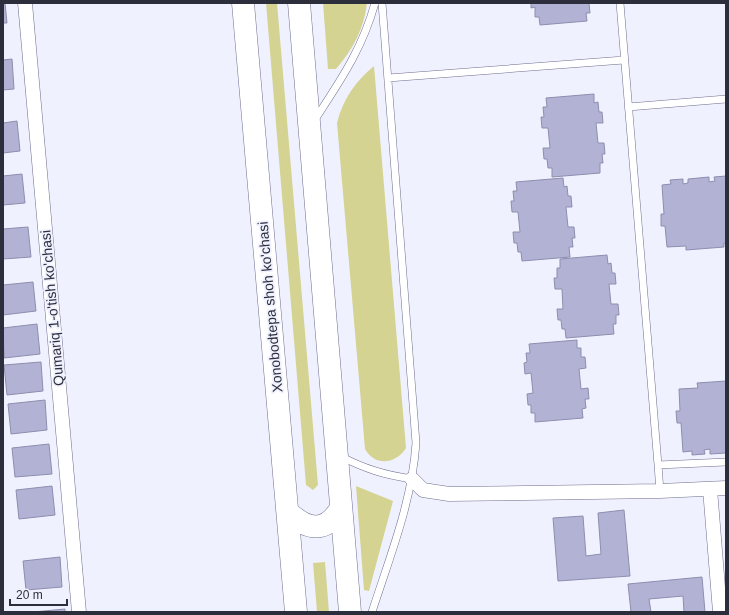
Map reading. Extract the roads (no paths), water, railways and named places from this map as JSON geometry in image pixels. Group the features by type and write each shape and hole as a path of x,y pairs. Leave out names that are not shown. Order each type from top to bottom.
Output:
{"highway":[{"name":"Xonobodtepa shoh ko'chasi","path":"244,3 296,612"},
{"path":"300,3 350,612"},
{"path":"288,512 301,523 316,527 330,522 341,508"}],"street":[{"name":"Qumariq 1-o'tish ko'chasi","path":"25,3 79,612"},
{"path":"412,479 423,490 449,494 660,491 726,488"},
{"path":"710,489 720,612"}],"lane":[{"path":"310,128 351,65 361,45 375,3"},
{"path":"372,612 406,508 412,479 416,443 382,3"},
{"path":"620,3 660,491"},
{"path":"388,78 624,60"},
{"path":"628,107 726,99"},
{"path":"337,455 366,469 391,476 412,479"},
{"path":"658,465 726,462"}]}
